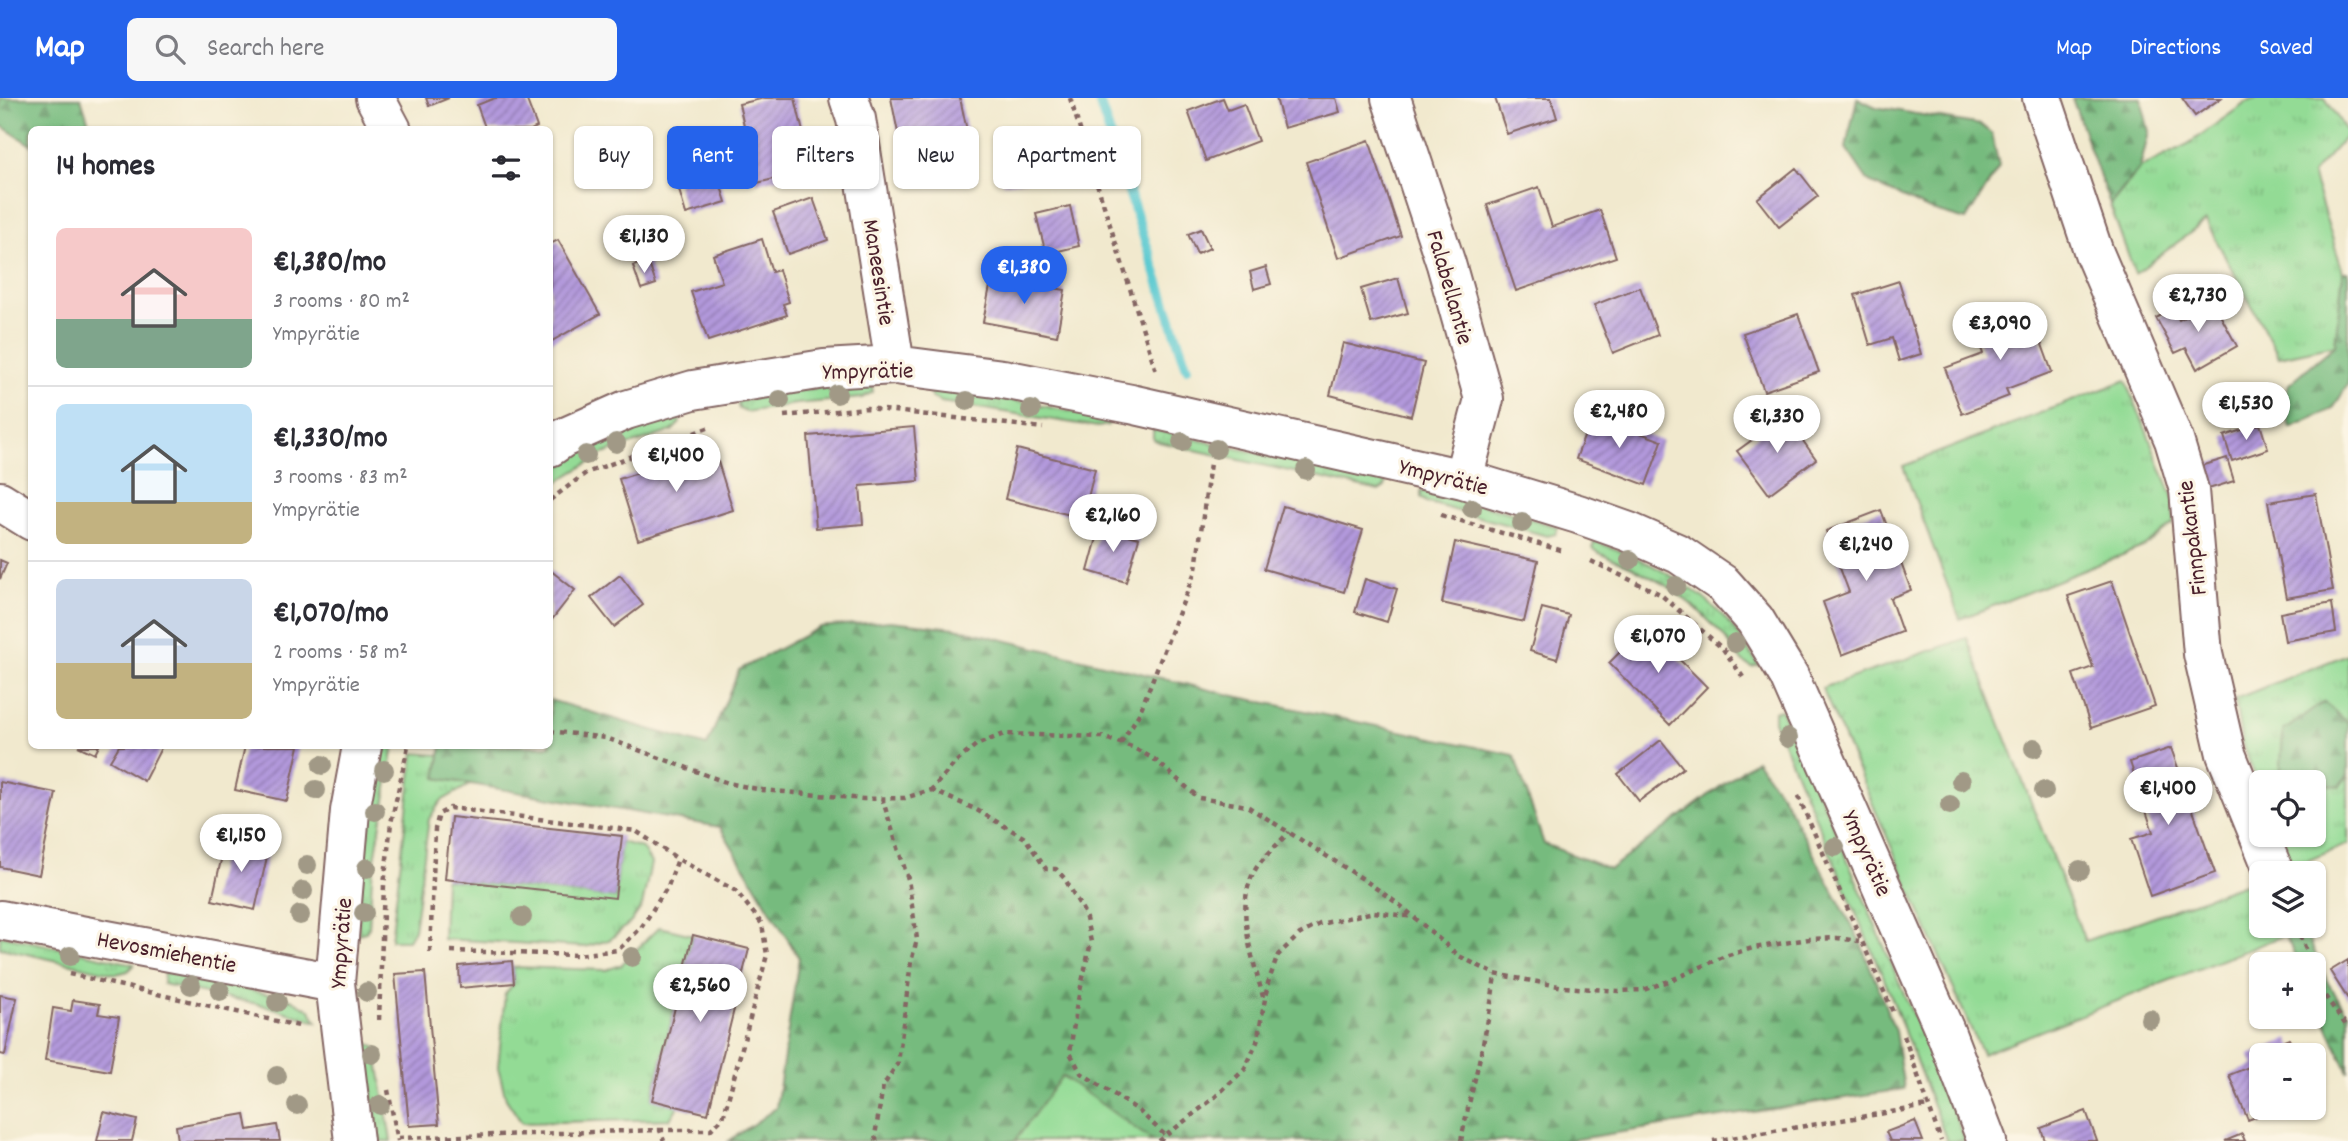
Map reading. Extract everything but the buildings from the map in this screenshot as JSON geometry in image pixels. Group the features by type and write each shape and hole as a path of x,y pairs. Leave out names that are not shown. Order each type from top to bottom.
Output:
{"street":[{"path":"375,98 390,126"},
{"name":"Maneesintie","path":"849,98 856,119 895,365"},
{"name":"Falabellantie","path":"1391,98 1446,264 1484,399 1463,479"},
{"name":"Finnpakantie","path":"2042,98 2094,253 2174,440 2189,490 2203,654 2226,754 2270,861"},
{"name":"Ympyrätie","path":"554,433 716,385 824,369 895,365 1003,379 1169,412 1463,479 1578,514 1679,554 1723,584 1755,620 1789,676 1945,1031 1987,1141"},
{"path":"0,501 28,518"},
{"name":"Ympyrätie","path":"354,1141 335,983 351,811 361,749"},
{"name":"Hevosmiehentie","path":"0,920 335,983"}],"path":[{"path":"1070,98 1169,412"},
{"path":"771,417 867,408 1044,428"},
{"path":"553,498 586,473 717,425"},
{"path":"1199,460 1223,466"},
{"path":"1121,743 1139,714 1196,569 1210,463"},
{"path":"1428,511 1571,554"},
{"path":"1580,557 1660,594 1723,649 1750,686"},
{"path":"553,731 606,738 729,783 762,790 843,798 905,798 931,790 976,745 1004,733 1102,737 1154,759 1199,798 1247,806 1363,879 1415,917 1459,956 1495,974 1594,990 1643,990 1672,981 1725,956 1753,948 1809,939 1860,941"},
{"path":"65,973 247,1013 341,1037 378,1040 384,885 391,823 407,749"},
{"path":"1794,787 1898,1023"},
{"path":"931,790 975,809 1025,838 1046,869 1056,869 1065,879 1085,914 1091,942 1076,1009 1070,1053 1081,1073 1138,1110 1166,1136"},
{"path":"877,1141 875,1136 883,1086 898,1063 911,962 917,939 908,879 882,798"},
{"path":"388,1089 398,1140 710,1130 723,1118 767,955 762,924 736,891 678,859 636,831 450,808 439,814 435,829 430,952"},
{"path":"1264,1001 1245,921 1248,886 1258,866 1289,832"},
{"path":"451,951 577,955 618,950 641,928 668,886 678,859"},
{"path":"1159,1141 1214,1098 1245,1069 1257,1042 1268,983 1278,955 1300,934 1320,925 1374,912 1415,917"},
{"path":"1461,1141 1492,1003 1495,974"},
{"path":"2326,997 2348,1028"},
{"path":"1903,1035 1941,1141"},
{"path":"1713,1141 1928,1106"},
{"path":"660,1130 664,1141"}],"green space":[{"path":"0,98 81,98 90,126 28,126 28,143 0,125"},
{"path":"1857,98 1876,107 1981,125 1992,134 1999,167 1966,220 1928,209 1869,182 1846,148"},
{"path":"2072,98 2141,98 2149,132 2140,168 2110,205"},
{"path":"2258,98 2325,98 2348,134 2312,174 2343,272 2335,345 2279,357 2206,221 2135,274 2110,205 2140,168 2188,144 2247,102"},
{"path":"2343,272 2348,272 2348,384 2333,409 2290,428 2284,402 2289,384 2335,345"},
{"path":"2126,380 2174,500 2173,524 2145,546 1960,619 1903,466"},
{"path":"872,386 873,392 862,398 746,412 739,409 737,402 796,390"},
{"path":"929,388 990,396 1111,419 1108,425 1098,427 941,402 931,397"},
{"path":"678,414 680,423 672,431 603,454 553,482 553,472 579,453 601,442"},
{"path":"1153,430 1386,481 1385,487 1379,491 1159,442 1153,439"},
{"path":"1421,491 1477,503 1558,527 1556,534 1547,536 1426,502 1421,497"},
{"path":"1594,541 1650,564 1702,597 1731,625 1759,665 1752,667 1743,662 1722,634 1697,609 1669,587 1599,553 1593,548"},
{"path":"890,621 955,628 1239,697 1514,755 1544,844 1610,869 1756,760 1783,797 1860,941 1895,1031 1904,1089 1564,1141 729,1141 776,1108 799,958 720,827 436,778 441,749 553,749 553,701 707,746 739,670 820,627"},
{"path":"1967,638 2085,941 2249,882 2249,938 2277,938 1982,1054 1822,688"},
{"path":"2348,654 2348,844 2307,861 2290,861 2284,847 2326,847 2326,770 2253,770 2242,743 2235,699"},
{"path":"2324,702 2348,723 2348,775 2340,786 2326,785 2326,770 2281,770 2283,731"},
{"path":"1781,710 1833,825 1966,1141 1947,1141 1889,991 1774,721 1774,711"},
{"path":"382,749 393,749 372,877 369,927 366,932 358,934 362,875"},
{"path":"414,753 440,755 436,778 471,784 441,801 429,819 414,930 408,940 391,940"},
{"path":"621,842 642,848 651,863 642,906 631,922 609,940 585,947 443,939 445,879 615,898"},
{"path":"659,927 693,935 652,1099 678,1106 670,1119 522,1123 506,1099 498,1067 505,994 514,983 512,967 606,970 621,965"},
{"path":"0,935 134,964 128,971 116,974 0,948"},
{"path":"2286,938 2308,938 2315,952 2293,952"},
{"path":"164,972 291,999 310,1010 317,1022 267,1006 163,984"},
{"path":"2326,978 2348,1013 2348,1072 2326,1023"},
{"path":"367,1043 376,1048 391,1141 380,1141"},
{"path":"1062,1076 1153,1141 1015,1141"}],"waterway":[{"path":"1098,98 1187,368"}]}
